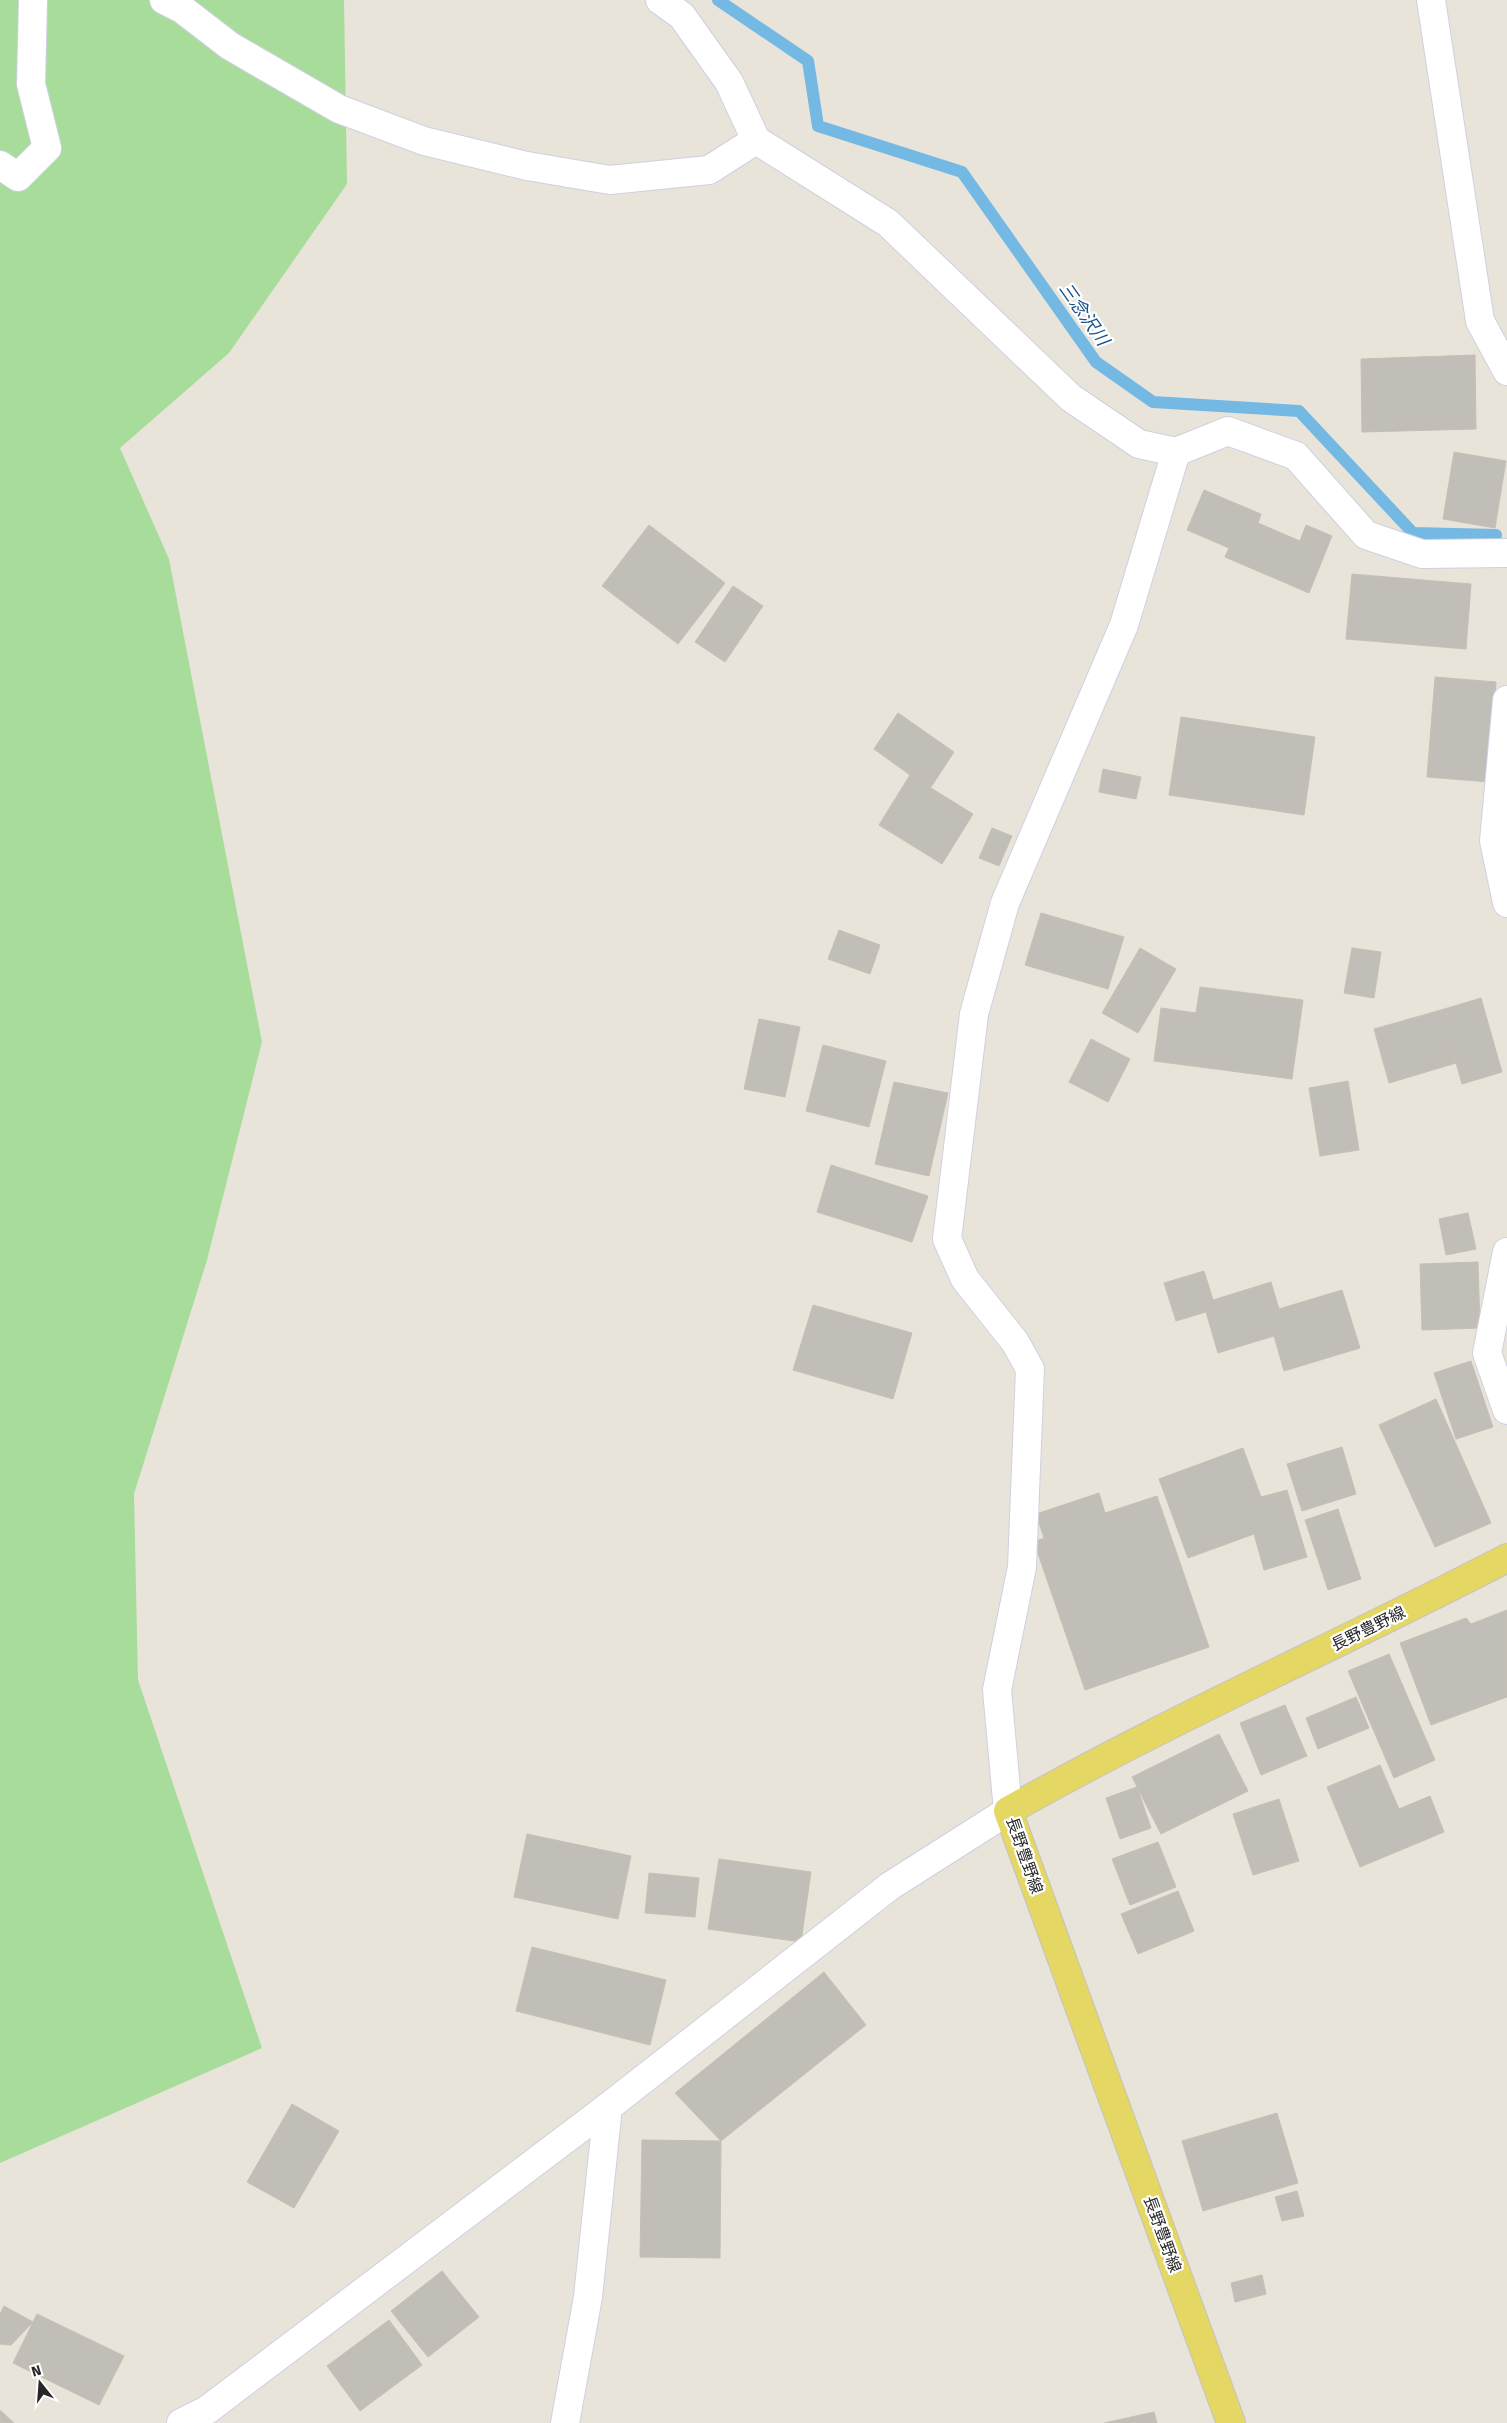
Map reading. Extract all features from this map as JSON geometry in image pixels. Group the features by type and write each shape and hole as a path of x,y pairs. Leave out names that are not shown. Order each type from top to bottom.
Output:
{"main road":[{"name":"長野豊野線","path":"1231,2423 1008,1811 1083,1768 1418,1604 1507,1558"}],"street":[{"path":"0,164 18,177 46,148 31,84 33,0"},
{"path":"164,0 182,9 230,46 338,109 424,141 527,166 610,180 709,170 756,140"},
{"path":"660,0 682,16 729,82 756,140 888,223 1071,398 1139,444 1176,452 1228,431 1296,456 1366,536 1422,554 1507,553"},
{"path":"1431,0 1480,321 1507,371"},
{"path":"182,2423 207,2410 608,2107 890,1886 1008,1811 997,1690 1022,1567 1030,1368 1015,1342 965,1279 947,1240 974,1014 1005,903 1124,625 1176,452"},
{"path":"1507,700 1494,841 1507,903"},
{"path":"1507,1252 1487,1353 1507,1410"},
{"path":"565,2423 588,2297 608,2107"}],"green space":[{"path":"0,0 344,0 347,184 229,353 120,448 169,559 262,1042 207,1260 134,1494 138,1680 262,2048 0,2163"}],"building":[{"path":"1475,355 1476,429 1362,432 1361,359"},
{"path":"1454,452 1506,461 1495,528 1443,519"},
{"path":"1204,490 1261,514 1258,523 1300,541 1306,525 1332,536 1309,593 1225,557 1229,548 1187,530"},
{"path":"649,525 725,583 678,644 602,586"},
{"path":"1352,574 1471,584 1466,649 1346,639"},
{"path":"733,586 763,606 725,662 695,642"},
{"path":"1435,677 1496,682 1489,782 1427,777"},
{"path":"898,713 954,752 931,787 910,775 874,749"},
{"path":"1181,717 1315,737 1304,815 1169,795"},
{"path":"1103,769 1141,777 1136,799 1099,792"},
{"path":"910,775 973,814 942,864 879,825"},
{"path":"992,828 1012,836 999,866 979,858"},
{"path":"1041,913 1124,937 1108,989 1025,965"},
{"path":"839,930 880,945 870,974 828,959"},
{"path":"1140,948 1176,969 1138,1033 1102,1013"},
{"path":"1352,948 1381,952 1374,998 1344,993"},
{"path":"1200,987 1303,1000 1292,1079 1154,1061 1161,1008 1196,1013"},
{"path":"1481,998 1502,1072 1462,1084 1441,1010"},
{"path":"1441,1010 1456,1063 1389,1083 1374,1029"},
{"path":"759,1019 800,1027 785,1097 744,1089"},
{"path":"1091,1039 1130,1059 1108,1102 1069,1082"},
{"path":"823,1045 886,1061 869,1127 806,1111"},
{"path":"1348,1081 1359,1150 1320,1156 1309,1088"},
{"path":"894,1082 948,1093 929,1176 875,1164"},
{"path":"831,1165 928,1196 912,1242 817,1212"},
{"path":"1468,1213 1476,1249 1446,1255 1439,1219"},
{"path":"1478,1262 1480,1328 1422,1330 1420,1264"},
{"path":"1204,1271 1213,1300 1271,1282 1279,1309 1342,1290 1360,1348 1284,1371 1274,1336 1218,1353 1206,1312 1176,1321 1164,1283"},
{"path":"813,1305 912,1333 893,1399 793,1370"},
{"path":"1471,1361 1493,1427 1456,1439 1434,1373"},
{"path":"1436,1399 1491,1523 1435,1547 1379,1425"},
{"path":"1342,1447 1356,1494 1302,1511 1287,1464"},
{"path":"1243,1448 1261,1497 1287,1490 1307,1557 1264,1570 1254,1534 1188,1558 1159,1479"},
{"path":"1099,1493 1105,1513 1157,1496 1209,1647 1085,1690 1034,1542 1044,1538 1036,1514"},
{"path":"1338,1509 1361,1579 1328,1590 1305,1520"},
{"path":"1507,1610 1507,1697 1431,1725 1400,1643 1466,1618 1471,1624"},
{"path":"1389,1654 1435,1760 1394,1778 1348,1671"},
{"path":"1356,1697 1369,1728 1318,1749 1306,1718"},
{"path":"1285,1705 1307,1756 1261,1775 1240,1723"},
{"path":"1219,1734 1248,1791 1161,1834 1132,1777"},
{"path":"1380,1765 1399,1809 1430,1796 1444,1832 1360,1867 1327,1787"},
{"path":"1137,1787 1151,1828 1120,1839 1106,1798"},
{"path":"1279,1799 1299,1861 1253,1875 1233,1814"},
{"path":"527,1834 631,1856 618,1919 514,1897"},
{"path":"1158,1842 1176,1887 1130,1905 1112,1859"},
{"path":"719,1859 811,1872 801,1942 708,1929"},
{"path":"649,1873 699,1878 695,1917 645,1913"},
{"path":"1178,1891 1194,1931 1138,1954 1121,1914"},
{"path":"532,1947 666,1980 650,2045 516,2011"},
{"path":"824,1972 866,2025 721,2141 675,2093"},
{"path":"292,2104 339,2131 294,2208 247,2182"},
{"path":"1277,2113 1298,2183 1203,2211 1182,2141"},
{"path":"642,2140 721,2141 720,2258 640,2257"},
{"path":"1297,2191 1304,2216 1282,2221 1275,2197"},
{"path":"442,2271 479,2317 428,2357 391,2311"},
{"path":"1262,2275 1266,2294 1235,2302 1231,2283"},
{"path":"4,2306 33,2322 11,2345 0,2344 0,2314"},
{"path":"37,2314 124,2356 99,2405 13,2363"},
{"path":"389,2320 422,2365 360,2411 327,2366"},
{"path":"0,2410 14,2423 0,2423"},
{"path":"1154,2412 1157,2423 1104,2423"}],"waterway":[{"name":"三念沢川","path":"718,0 808,61 818,126 962,172 1096,362 1153,402 1299,411 1413,533 1496,535"}]}
